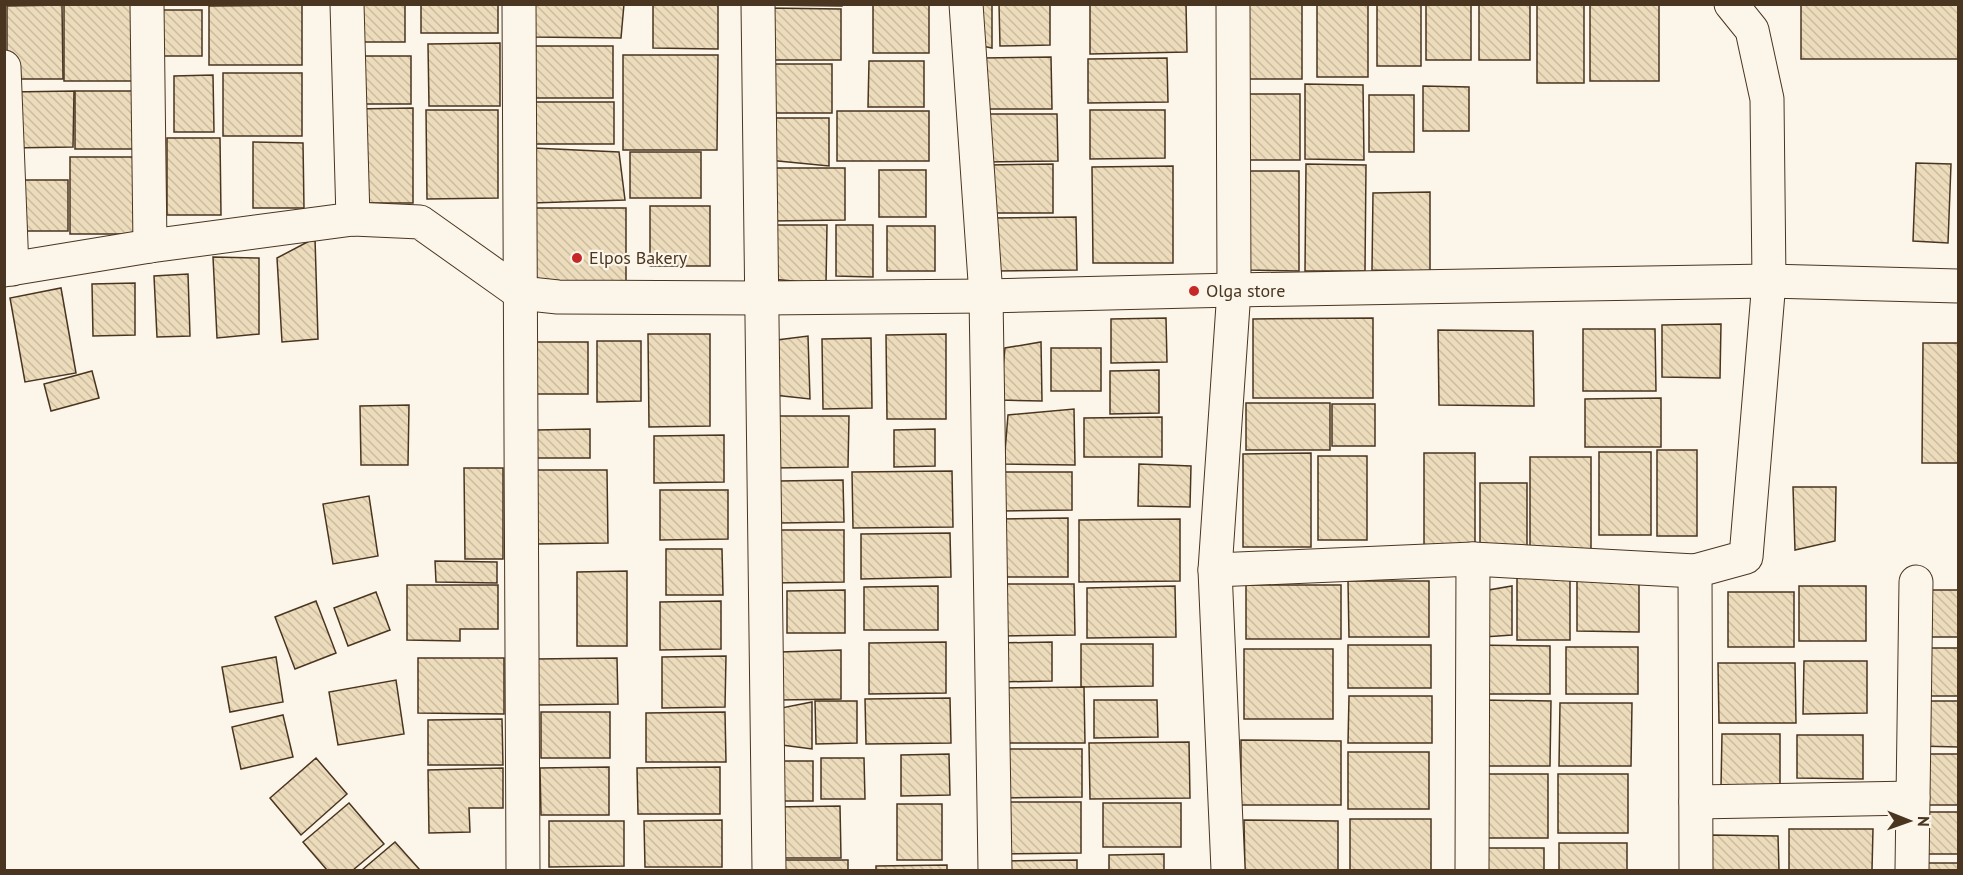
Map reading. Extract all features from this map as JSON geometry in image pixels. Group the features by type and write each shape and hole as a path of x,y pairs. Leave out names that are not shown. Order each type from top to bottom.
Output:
{"street":[{"path":"147,4 150,246"},
{"path":"347,4 353,219"},
{"path":"519,4 523,870"},
{"path":"758,4 769,870"},
{"path":"966,4 986,296 995,870"},
{"path":"1228,870 1215,570 1234,290 1233,4"},
{"path":"1215,570 1473,559 1695,571 1746,557 1770,281 1767,99 1752,30 1731,4"},
{"path":"4,67 8,270 150,246 353,219 420,222 520,293 558,297 986,296 1770,281 1959,286"},
{"path":"1472,870 1473,559"},
{"path":"1695,571 1696,870"},
{"path":"1912,870 1916,582"},
{"path":"1696,802 1913,798"}],"building":[{"path":"64,4 136,4 136,81 64,81"},
{"path":"354,4 405,4 405,42 354,42"},
{"path":"421,4 498,4 498,33 421,33"},
{"path":"529,4 624,4 621,38 532,37"},
{"path":"653,4 718,4 718,49 653,48"},
{"path":"842,4 842,6 767,5"},
{"path":"873,4 929,4 929,53 873,53"},
{"path":"975,4 992,4 992,48 972,44"},
{"path":"999,4 1050,4 1050,45 1000,46"},
{"path":"1090,4 1186,4 1187,52 1090,54"},
{"path":"1245,4 1302,4 1302,79 1245,79"},
{"path":"1317,4 1368,4 1368,77 1317,77"},
{"path":"1377,4 1421,4 1421,66 1377,66"},
{"path":"1426,4 1471,4 1471,60 1426,60"},
{"path":"1479,4 1530,4 1530,60 1479,60"},
{"path":"1537,4 1584,4 1584,83 1537,83"},
{"path":"1590,4 1659,4 1659,81 1590,81"},
{"path":"1801,4 1958,4 1958,59 1801,59"},
{"path":"62,5 63,79 7,79 7,6"},
{"path":"302,5 302,65 209,65 209,6"},
{"path":"767,8 841,9 841,60 767,60"},
{"path":"163,10 202,10 202,56 163,56"},
{"path":"500,43 500,106 429,106 428,44"},
{"path":"534,46 613,46 613,98 534,98"},
{"path":"623,55 718,55 717,150 623,150"},
{"path":"358,56 411,56 411,104 358,104"},
{"path":"1051,57 1052,109 984,109 983,58"},
{"path":"1167,58 1168,102 1088,103 1088,59"},
{"path":"869,61 924,61 924,107 868,107"},
{"path":"760,64 832,64 832,113 760,113"},
{"path":"223,73 302,73 302,136 223,136"},
{"path":"213,75 214,132 174,132 174,76"},
{"path":"1305,84 1363,85 1364,160 1305,159"},
{"path":"1423,86 1469,87 1469,131 1423,131"},
{"path":"74,91 73,147 10,148 11,92"},
{"path":"75,91 134,91 134,149 75,149"},
{"path":"1247,94 1300,94 1300,160 1247,160"},
{"path":"1369,95 1414,95 1414,152 1369,152"},
{"path":"533,102 614,102 614,144 533,144"},
{"path":"413,108 413,203 353,203 353,109"},
{"path":"426,110 498,110 498,198 427,199"},
{"path":"1090,110 1165,110 1165,158 1090,159"},
{"path":"837,111 929,111 929,161 837,161"},
{"path":"985,114 1057,114 1058,161 986,162"},
{"path":"770,118 829,118 829,166 768,160"},
{"path":"167,138 220,138 221,215 167,215"},
{"path":"253,142 303,143 304,208 253,208"},
{"path":"533,148 619,152 625,200 532,203"},
{"path":"630,152 701,152 701,198 630,198"},
{"path":"70,157 140,157 140,234 70,234"},
{"path":"1916,163 1951,164 1948,243 1913,241"},
{"path":"1053,164 1053,213 989,213 989,165"},
{"path":"1306,164 1366,165 1365,271 1305,271"},
{"path":"1173,166 1173,263 1093,263 1092,167"},
{"path":"772,168 845,168 845,220 772,221"},
{"path":"879,170 926,170 926,217 879,217"},
{"path":"1248,171 1299,171 1299,271 1247,270"},
{"path":"12,180 68,180 68,231 12,231"},
{"path":"1430,192 1430,271 1372,270 1373,193"},
{"path":"650,206 710,206 710,266 650,266"},
{"path":"529,208 626,208 626,284 529,283"},
{"path":"1076,217 1077,270 995,271 994,218"},
{"path":"770,225 827,225 826,284 771,279"},
{"path":"836,225 873,225 873,277 836,276"},
{"path":"887,226 935,226 935,271 887,271"},
{"path":"315,238 318,339 282,342 277,258"},
{"path":"213,257 259,258 259,334 217,338"},
{"path":"188,274 190,336 157,337 154,276"},
{"path":"135,283 135,335 93,336 92,284"},
{"path":"61,288 76,373 25,382 10,298"},
{"path":"1166,318 1167,362 1111,363 1111,319"},
{"path":"1373,318 1373,398 1253,398 1253,319"},
{"path":"1721,324 1720,378 1662,377 1662,325"},
{"path":"1583,329 1655,329 1656,391 1583,391"},
{"path":"1438,330 1533,331 1534,406 1439,405"},
{"path":"648,334 710,334 710,426 649,427"},
{"path":"946,334 946,419 887,419 886,335"},
{"path":"808,336 810,399 774,395 777,340"},
{"path":"871,338 872,408 823,409 822,339"},
{"path":"597,341 641,341 641,401 597,402"},
{"path":"534,342 588,342 588,394 534,394"},
{"path":"1041,342 1042,401 1000,400 1005,348"},
{"path":"1923,343 1958,343 1958,463 1922,463"},
{"path":"1051,348 1101,348 1101,391 1051,391"},
{"path":"1159,370 1159,413 1110,414 1110,371"},
{"path":"92,371 99,398 51,411 44,384"},
{"path":"1661,398 1661,447 1585,447 1585,399"},
{"path":"1246,403 1330,403 1330,450 1246,450"},
{"path":"1332,404 1375,404 1375,446 1332,446"},
{"path":"409,405 408,465 361,465 360,406"},
{"path":"1074,409 1075,465 1004,464 1008,415"},
{"path":"773,416 849,416 848,467 773,468"},
{"path":"1162,417 1162,457 1084,457 1084,418"},
{"path":"590,429 590,458 537,458 536,430"},
{"path":"935,429 935,466 894,467 894,430"},
{"path":"724,435 724,482 654,483 654,436"},
{"path":"1657,450 1697,450 1697,536 1657,536"},
{"path":"1599,452 1651,452 1651,535 1599,535"},
{"path":"1311,453 1311,547 1243,547 1243,454"},
{"path":"1424,453 1475,453 1475,552 1424,551"},
{"path":"1318,456 1367,456 1367,540 1318,540"},
{"path":"1530,457 1591,457 1591,549 1530,549"},
{"path":"1139,464 1191,466 1190,507 1138,506"},
{"path":"464,468 503,468 503,559 465,559"},
{"path":"533,470 607,470 608,543 534,544"},
{"path":"952,471 953,527 853,528 852,472"},
{"path":"1001,472 1072,472 1072,510 1002,511"},
{"path":"843,480 844,522 780,523 779,481"},
{"path":"1480,483 1527,483 1527,552 1480,552"},
{"path":"1793,487 1836,487 1835,541 1795,550"},
{"path":"660,490 728,490 728,539 660,540"},
{"path":"369,496 378,556 333,564 323,504"},
{"path":"1068,518 1068,577 999,577 998,519"},
{"path":"1180,519 1180,581 1079,582 1079,520"},
{"path":"769,530 844,530 844,582 770,583"},
{"path":"950,533 951,577 861,579 861,534"},
{"path":"666,549 722,549 723,595 666,595"},
{"path":"435,561 497,562 497,583 436,582"},
{"path":"627,571 627,646 577,646 577,572"},
{"path":"1517,576 1570,577 1570,640 1517,640"},
{"path":"1577,578 1639,578 1639,632 1577,631"},
{"path":"1348,581 1429,581 1429,637 1349,637"},
{"path":"999,584 1074,584 1075,635 1000,636"},
{"path":"407,585 498,585 498,629 460,629 460,641 407,640"},
{"path":"1246,585 1341,585 1341,639 1246,639"},
{"path":"938,586 938,630 864,630 864,587"},
{"path":"1175,586 1176,637 1087,638 1087,588"},
{"path":"1512,586 1512,635 1484,637 1483,591"},
{"path":"1799,586 1866,586 1866,641 1799,641"},
{"path":"845,590 845,633 787,633 787,591"},
{"path":"1920,590 1958,590 1958,637 1920,637"},
{"path":"376,592 390,630 348,646 334,608"},
{"path":"1728,592 1794,592 1794,647 1728,647"},
{"path":"316,601 336,653 295,669 275,617"},
{"path":"721,601 721,649 660,650 660,602"},
{"path":"946,642 946,693 869,694 869,643"},
{"path":"1052,642 1052,681 997,682 997,643"},
{"path":"1081,644 1153,644 1153,686 1081,687"},
{"path":"1348,645 1431,645 1431,688 1348,688"},
{"path":"1473,645 1550,646 1550,694 1473,694"},
{"path":"1566,647 1638,647 1638,694 1566,694"},
{"path":"1919,648 1958,648 1958,696 1919,696"},
{"path":"1244,649 1333,649 1333,719 1244,719"},
{"path":"841,650 841,699 780,700 780,652"},
{"path":"726,656 725,707 662,708 662,657"},
{"path":"276,657 283,702 230,712 222,667"},
{"path":"418,658 504,658 504,714 418,713"},
{"path":"617,658 618,704 536,705 536,659"},
{"path":"1804,661 1867,661 1867,713 1803,714"},
{"path":"1718,663 1795,663 1796,723 1719,723"},
{"path":"396,680 404,734 338,745 329,692"},
{"path":"1084,687 1085,743 999,743 999,688"},
{"path":"1349,696 1432,696 1432,743 1348,743"},
{"path":"950,698 951,743 866,744 865,699"},
{"path":"1094,700 1157,700 1158,737 1094,738"},
{"path":"1482,700 1551,701 1550,766 1483,766"},
{"path":"815,701 857,701 857,743 816,744"},
{"path":"1919,701 1958,701 1958,747 1919,746"},
{"path":"812,702 812,749 782,745 781,708"},
{"path":"1560,703 1632,703 1631,766 1559,766"},
{"path":"541,712 610,712 610,758 541,758"},
{"path":"725,712 726,762 646,762 646,713"},
{"path":"283,715 293,757 241,769 232,727"},
{"path":"502,719 503,765 428,765 428,720"},
{"path":"1722,734 1780,734 1780,788 1721,787"},
{"path":"1797,735 1863,735 1863,779 1797,778"},
{"path":"1241,740 1341,741 1341,805 1241,805"},
{"path":"1189,742 1190,798 1090,799 1089,743"},
{"path":"1002,749 1082,749 1082,797 1002,798"},
{"path":"1348,752 1429,752 1429,809 1348,809"},
{"path":"949,754 950,795 901,796 901,755"},
{"path":"1919,754 1958,754 1958,805 1918,805"},
{"path":"316,758 347,794 301,835 270,798"},
{"path":"821,758 864,758 865,799 821,799"},
{"path":"770,761 813,761 813,801 771,801"},
{"path":"609,767 609,815 541,815 540,768"},
{"path":"720,767 720,814 638,814 637,768"},
{"path":"503,768 503,808 469,808 470,832 429,833 428,770"},
{"path":"1478,774 1548,774 1548,838 1478,838"},
{"path":"1558,774 1628,774 1628,833 1558,833"},
{"path":"997,802 1081,802 1081,853 997,854"},
{"path":"349,803 384,844 353,870 327,870 303,842"},
{"path":"1103,803 1181,803 1181,847 1103,847"},
{"path":"897,804 942,804 942,860 897,860"},
{"path":"840,806 841,858 775,858 774,807"},
{"path":"1918,812 1958,812 1958,854 1918,854"},
{"path":"1350,819 1431,819 1431,870 1350,870"},
{"path":"722,820 722,867 645,867 644,821"},
{"path":"1244,820 1338,821 1338,870 1245,870"},
{"path":"549,821 624,821 624,866 549,867"},
{"path":"1789,829 1873,829 1872,870 1789,870"},
{"path":"1712,835 1778,836 1779,870 1711,870"},
{"path":"395,842 420,870 362,870"},
{"path":"1559,843 1627,843 1627,870 1559,870"},
{"path":"1480,848 1544,848 1544,870 1480,870"},
{"path":"1164,854 1164,870 1109,870 1109,855"},
{"path":"784,860 848,860 848,870 784,870"},
{"path":"1077,860 1077,870 998,870 998,861"},
{"path":"1914,863 1958,863 1958,870 1914,870"},
{"path":"947,865 947,870 876,870 876,866"}],"place":[{"name":"Elpos Bakery","path":"577,258"},
{"name":"Olga store","path":"1194,291"}]}
